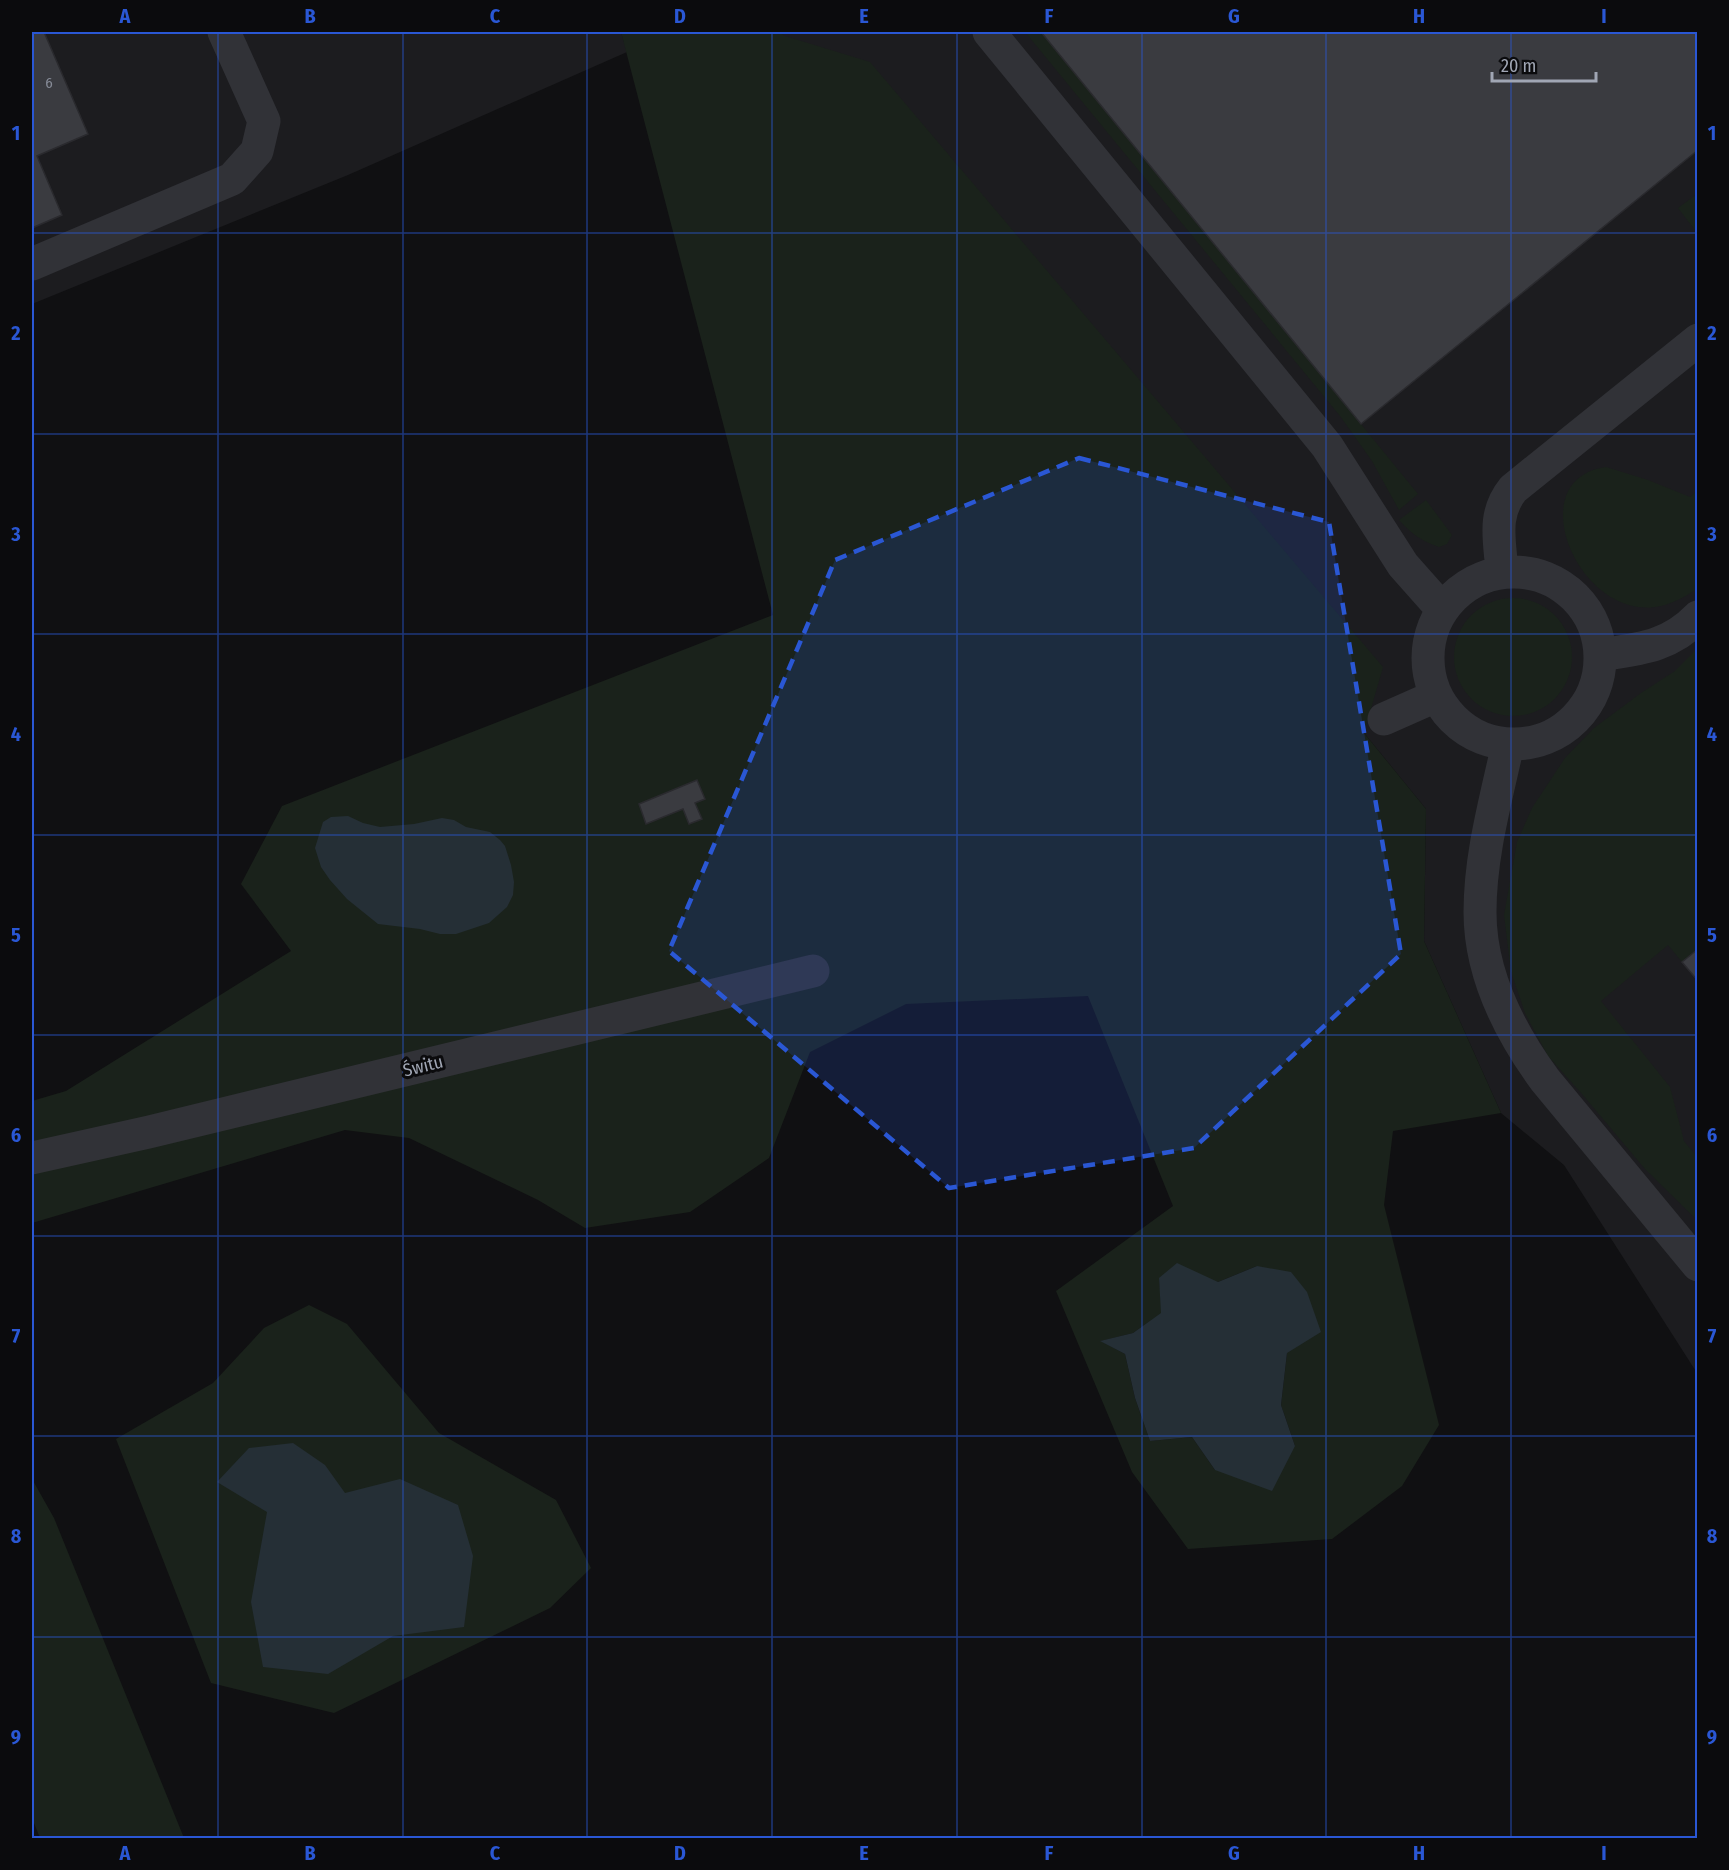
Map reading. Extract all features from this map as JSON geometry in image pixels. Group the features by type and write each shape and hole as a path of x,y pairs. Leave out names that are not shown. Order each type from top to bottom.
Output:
{"street":[{"path":"32,264 232,179 257,151 264,121 224,32"},
{"path":"989,32 1327,446 1403,564 1442,609"},
{"path":"1502,572 1498,519 1500,508 1513,489 1698,340"},
{"path":"1502,572 1538,575 1555,582 1582,605 1592,620 1598,637 1599,673 1586,706 1560,731 1526,744 1490,741 1473,734 1459,724 1436,696 1427,661 1429,643 1442,609 1468,584 1502,572"},
{"path":"1600,655 1662,643 1678,634 1698,617"},
{"path":"1384,719 1436,696"},
{"path":"1508,744 1488,837 1480,912 1484,953 1493,989 1522,1049 1539,1072 1698,1265"},
{"name":"Świtu","path":"32,1158 150,1132 813,971"}],"highlighted area":[{"path":"1079,458 1329,522 1401,954 1194,1148 949,1188 669,951 835,560"}],"shaded area":[{"path":"32,32 621,32 627,52 348,175 32,304"},
{"path":"621,32 780,32 785,36 870,62 1383,667 1364,733 1426,809 1424,941 1501,1113 1393,1131 1384,1205 1439,1425 1402,1486 1332,1539 1188,1549 1132,1472 1056,1291 1173,1206 1088,996 906,1004 810,1052 769,1158 690,1212 585,1228 538,1200 409,1138 345,1130 32,1223 32,1101 66,1091 291,951 241,884 282,806 773,615","holes":["1257,1266 1287,1353 1281,1405 1295,1446 1215,1470 1192,1437 1150,1441 1135,1398 1125,1354 1101,1341 1133,1333 1162,1313 1159,1278 1218,1282"]},
{"path":"780,32 1697,32 1697,1373 1564,1165 1501,1113 1424,941 1426,809"},
{"path":"1025,32 1041,32 1418,494 1399,510 1372,461 1340,416"},
{"path":"1697,194 1697,233 1678,208"},
{"path":"1606,467 1648,480 1690,497 1697,491 1697,589 1661,606 1627,604 1602,591 1583,570 1569,545 1563,519 1566,495 1580,477"},
{"path":"1426,500 1452,535 1447,544 1439,547 1408,530 1399,520"},
{"path":"1513,598 1536,602 1555,615 1568,634 1572,657 1568,680 1555,699 1536,712 1513,716 1490,712 1471,699 1458,680 1454,657 1458,634 1471,615 1490,602"},
{"path":"1697,649 1697,949 1682,962 1668,945 1601,1001 1670,1087 1684,1141 1697,1157 1697,1220 1645,1169 1548,1056 1525,1013 1511,972 1504,915 1517,842 1532,808 1565,758 1594,728 1675,671"},
{"path":"348,816 380,827 414,824 442,818 454,820 466,827 490,832 505,846 511,865 514,882 513,895 507,907 489,923 456,934 440,934 378,924 347,899 330,880 321,867 315,848 323,822 331,817"},
{"path":"1177,1263 1218,1282 1257,1266 1291,1272 1307,1292 1321,1332 1287,1353 1281,1405 1295,1446 1272,1491 1215,1470 1192,1437 1150,1441 1135,1398 1125,1354 1100,1341 1133,1333 1161,1313 1159,1278"},
{"path":"309,1305 347,1324 439,1433 556,1500 591,1568 550,1608 334,1713 211,1683 116,1439 213,1383 264,1328"},
{"path":"293,1443 325,1465 345,1493 400,1479 458,1505 473,1556 464,1627 393,1636 328,1674 263,1667 251,1602 267,1512 217,1482 249,1448"},
{"path":"32,1479 54,1518 184,1838 40,1838 32,1818"}],"building":[{"path":"32,32 44,32 88,134 37,156 62,215 32,228"},
{"path":"1041,32 1698,32 1698,150 1361,424"},
{"path":"697,780 705,799 695,803 702,819 689,824 683,809 646,824 639,804"},
{"path":"1698,949 1698,981 1682,962"}]}
